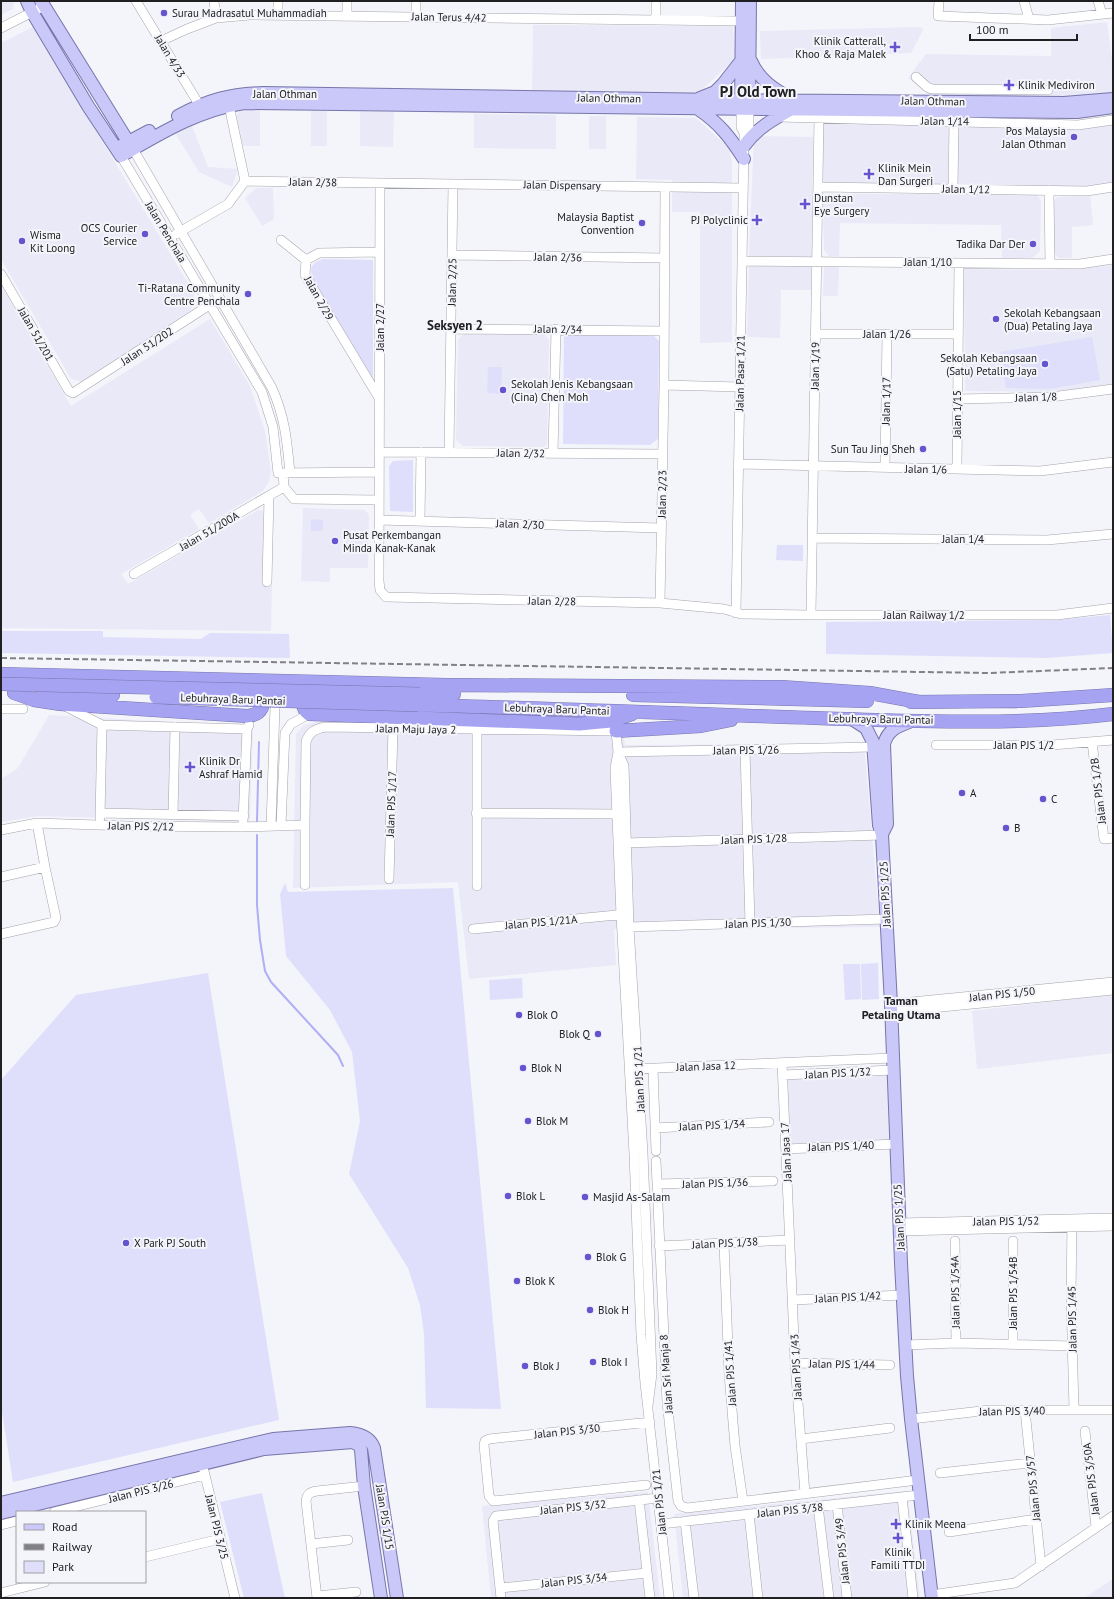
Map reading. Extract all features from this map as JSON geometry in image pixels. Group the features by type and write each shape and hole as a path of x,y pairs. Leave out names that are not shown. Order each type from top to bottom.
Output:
{"highway":[{"path":"1,674 323,683 782,687 870,694 919,702"},
{"path":"7,693 34,700 60,704 247,716 257,714 262,705 262,694 259,688 254,684 244,680"},
{"path":"323,683 312,688 303,696 303,706 309,714 579,724 611,721 641,711"},
{"name":"Lebuhraya Baru Pantai","path":"1,684 420,694 625,694 919,702 1021,701 1113,695"},
{"name":"Lebuhraya Baru Pantai","path":"7,693 641,711 912,721 1077,719 1113,714"},
{"path":"616,731 701,726 751,716"}],"main road":[{"path":"742,1 742,21 746,61 761,78 793,104 778,117 764,125 751,136 744,146"},
{"path":"745,104 750,1"},
{"name":"Jalan Penchala","path":"42,3 131,145"},
{"name":"Jalan Penchala","path":"29,7 88,106 119,152"},
{"path":"744,159 721,127 697,104 715,92 746,61"},
{"name":"Jalan Othman","path":"119,152 201,108 228,101 251,103 793,104 945,100 1076,103 1113,98"},
{"name":"Jalan Othman","path":"945,100 1077,112 1113,107"},
{"name":"Jalan PJS 1/25","path":"852,719 866,728 872,737 874,747 879,825 882,835 891,1008 899,1227 906,1345 911,1419 931,1597"},
{"name":"Jalan PJS 1/25","path":"882,835 887,824 884,744 886,736 893,728 912,721"},
{"path":"1,1503 203,1465 273,1439 350,1433 359,1434 364,1442"},
{"path":"1,1513 264,1449 339,1442 364,1442"},
{"path":"339,1442 347,1445 356,1457 364,1486"},
{"name":"Jalan PJS 1/15","path":"381,1598 361,1461 364,1442 372,1442 374,1448 397,1598"}],"street":[{"name":"Jalan 4/33","path":"136,1 201,108"},
{"path":"214,1 216,18"},
{"path":"278,1 278,15"},
{"path":"347,1 347,15"},
{"path":"416,1 416,16"},
{"path":"656,1 656,20"},
{"path":"938,1 938,16 1048,20 1113,13"},
{"path":"1024,1 1029,19"},
{"path":"1098,1 1102,14"},
{"path":"1,28 29,7 42,3"},
{"name":"Jalan Terus 4/42","path":"161,41 216,18 278,15 742,21"},
{"path":"916,77 945,100 954,121 953,189"},
{"path":"1030,102 1031,90"},
{"name":"Jalan Othman","path":"945,100 1031,90 1048,90"},
{"path":"169,238 228,204 245,181 228,101"},
{"name":"Jalan Pasar 1/21","path":"736,613 744,159 744,133 741,127 745,104"},
{"name":"Jalan 1/14","path":"778,117 1078,125 1113,120"},
{"name":"Jalan 1/19","path":"811,615 819,118"},
{"name":"Jalan Penchala","path":"131,145 180,232 261,368 279,405 285,426 284,487"},
{"name":"Jalan Penchala","path":"119,152 262,392 273,427 284,473"},
{"name":"Jalan 2/38","path":"245,181 380,183"},
{"name":"Jalan Dispensary","path":"380,183 743,188"},
{"name":"Jalan 2/27","path":"379,581 380,183"},
{"name":"Jalan 2/25","path":"450,452 453,184"},
{"name":"Jalan 2/23","path":"660,604 664,385 665,187"},
{"name":"Jalan 1/12","path":"818,187 1088,191 1113,187"},
{"path":"1049,190 1050,263"},
{"path":"281,240 306,260"},
{"name":"Jalan 2/29","path":"379,398 305,275 306,260 319,253 380,252"},
{"name":"Jalan 2/36","path":"452,255 665,258"},
{"name":"Jalan 1/10","path":"742,261 1080,264 1113,259"},
{"name":"Jalan 1/15","path":"957,469 959,263"},
{"name":"Jalan 51/201","path":"1,274 69,391 73,393"},
{"name":"Jalan 51/202","path":"73,393 220,298"},
{"name":"Jalan 2/34","path":"451,329 664,331"},
{"path":"553,453 556,329"},
{"name":"Jalan 1/26","path":"815,334 958,334"},
{"name":"Jalan 1/17","path":"884,468 887,334"},
{"path":"664,385 740,387"},
{"name":"Jalan 1/8","path":"958,399 1051,397 1113,389"},
{"name":"Jalan 2/32","path":"379,452 663,454"},
{"path":"420,521 421,452"},
{"name":"Jalan 1/6","path":"738,464 1040,471 1113,462"},
{"path":"284,473 379,472"},
{"path":"284,487 294,499 379,500"},
{"name":"Jalan 51/200A","path":"134,574 284,487"},
{"path":"267,582 269,496"},
{"name":"Jalan 2/30","path":"379,520 661,528"},
{"name":"Jalan 1/4","path":"812,538 1048,540 1113,534"},
{"name":"Jalan 2/28","path":"379,581 382,593 389,597 660,604 724,609 736,613"},
{"name":"Jalan Railway 1/2","path":"736,613 811,615 1057,615 1113,608"},
{"path":"271,826 275,707 281,695 286,690 304,685 323,683"},
{"path":"60,704 102,725 247,729"},
{"path":"1,709 23,709"},
{"path":"243,827 247,729 257,714"},
{"path":"305,825 281,826 285,733 290,724 309,714"},
{"path":"100,826 102,725"},
{"path":"173,815 175,727"},
{"name":"Jalan Maju Jaya 2","path":"305,885 306,742 312,731 325,727 616,731"},
{"name":"Jalan PJS 1/17","path":"389,879 393,728"},
{"path":"477,730 477,886"},
{"name":"Jalan PJS 1/21","path":"616,731 618,752 615,768 617,814 625,914 652,1374 648,1406 669,1598"},
{"name":"Jalan PJS 1/2","path":"936,745 1052,745 1113,740"},
{"name":"Jalan PJS 1/2B","path":"1092,742 1108,839"},
{"name":"Jalan PJS 1/26","path":"618,752 874,747"},
{"path":"745,750 750,923"},
{"name":"Jalan PJS 1/21","path":"618,752 624,766 626,843 625,914 629,926 634,1069"},
{"path":"100,813 244,816"},
{"path":"476,813 617,814"},
{"path":"1,934 54,922 56,918 37,823"},
{"name":"Jalan PJS 2/12","path":"1,830 37,823 100,826 281,826"},
{"name":"Jalan PJS 1/28","path":"626,843 882,835"},
{"path":"1,877 45,867"},
{"name":"Jalan PJS 1/21A","path":"473,929 625,914"},
{"name":"Jalan PJS 1/30","path":"629,926 886,919"},
{"name":"Jalan PJS 1/50","path":"891,1008 1113,982"},
{"name":"Jalan PJS 1/50","path":"891,1008 1113,990"},
{"name":"Jalan Jasa 12","path":"634,1069 782,1063"},
{"name":"Jalan PJS 1/32","path":"782,1063 893,1064"},
{"name":"Jalan Jasa 17","path":"782,1063 790,1240"},
{"name":"Jalan PJS 1/32","path":"783,1075 893,1064"},
{"name":"Jalan Sri Manja 8","path":"653,1069 659,1246 667,1402 678,1501"},
{"name":"Jalan PJS 1/34","path":"655,1128 769,1122"},
{"name":"Jalan PJS 1/40","path":"786,1148 896,1144"},
{"name":"Jalan PJS 1/36","path":"657,1184 773,1181"},
{"name":"Jalan PJS 1/52","path":"1085,1223 1113,1218"},
{"name":"Jalan PJS 1/52","path":"899,1227 1072,1223 1113,1226"},
{"name":"Jalan PJS 1/45","path":"1072,1223 1072,1346 1074,1410"},
{"name":"Jalan PJS 1/38","path":"659,1246 790,1240"},
{"name":"Jalan PJS 1/43","path":"790,1240 795,1363 805,1494"},
{"name":"Jalan PJS 1/54A","path":"954,1241 956,1343"},
{"name":"Jalan PJS 1/54B","path":"1013,1241 1013,1344"},
{"name":"Jalan PJS 1/41","path":"724,1243 729,1374 735,1446 743,1501"},
{"name":"Jalan PJS 1/42","path":"793,1300 903,1295"},
{"path":"906,1345 956,1343 1072,1346"},
{"name":"Jalan PJS 1/44","path":"795,1363 890,1365"},
{"name":"Jalan PJS 3/40","path":"911,1419 990,1410 1113,1410"},
{"name":"Jalan PJS 3/57","path":"1025,1410 1041,1566"},
{"name":"Jalan PJS 3/30","path":"646,1485 493,1501 489,1496 484,1445 485,1441 489,1439 650,1422"},
{"path":"801,1439 890,1428"},
{"name":"Jalan PJS 3/50A","path":"1085,1431 1096,1527"},
{"path":"940,1474 1030,1463"},
{"name":"Jalan PJS 3/26","path":"57,1511 203,1465"},
{"name":"Jalan PJS 3/25","path":"203,1465 235,1598"},
{"name":"Jalan PJS 3/38","path":"678,1501 681,1506 687,1508 918,1480"},
{"path":"356,1592 317,1597 306,1501 310,1492 364,1486"},
{"name":"Jalan PJS 3/38","path":"661,1524 919,1495"},
{"path":"902,1497 913,1598"},
{"name":"Jalan PJS 3/32","path":"500,1588 493,1523 494,1517 498,1515 658,1498"},
{"path":"640,1500 650,1598"},
{"name":"Jalan PJS 3/49","path":"837,1504 847,1598"},
{"name":"Jalan PJS 3/49","path":"818,1506 828,1598"},
{"path":"749,1514 758,1598"},
{"path":"931,1597 1013,1584 1113,1516"},
{"path":"950,1532 1036,1519"},
{"path":"1,1525 16,1521"},
{"path":"685,1521 694,1598"},
{"path":"146,1557 220,1539"},
{"path":"311,1544 348,1540"},
{"name":"Jalan PJS 3/34","path":"500,1588 647,1573"},
{"path":"1,1593 40,1583"},
{"path":"500,1588 501,1598"}],"shaded area":[{"path":"1,1 14,1 13,9 1,15"},
{"path":"1107,22 1113,69 1113,92 1051,97 931,96 908,78 926,54 1051,56 1051,28"},
{"path":"533,25 733,26 735,59 695,96 532,93"},
{"path":"33,27 194,293 191,310 83,382 71,379 1,259 1,43"},
{"path":"921,27 923,30 911,53 761,59 760,31"},
{"path":"241,109 260,110 260,146 243,146 236,116"},
{"path":"311,111 327,111 327,146 311,146"},
{"path":"360,112 394,112 393,147 360,146"},
{"path":"474,114 556,115 556,149 474,148"},
{"path":"589,116 606,116 606,149 589,149"},
{"path":"637,117 696,118 729,148 732,161 732,342 700,343 700,212 672,212 672,180 636,179"},
{"path":"821,122 949,125 948,185 821,183"},
{"path":"1113,122 1113,183 1089,187 956,185 957,125"},
{"path":"192,126 208,167 238,169 232,187 199,172 175,133"},
{"path":"754,136 813,137 812,257 749,256"},
{"path":"256,188 273,188 274,219 262,226 245,198"},
{"path":"828,194 1036,194 1041,201 1040,251 1032,258 1002,258 1001,225 840,223 839,256 829,256 824,250 823,200"},
{"path":"1090,195 1093,225 1072,227 1072,258 1059,258 1053,252 1053,203 1057,197"},
{"path":"1113,265 1113,385 1051,392 965,391 964,269 1047,270"},
{"path":"749,266 811,266 811,290 781,290 780,338 747,337"},
{"path":"824,267 839,267 838,296 823,296"},
{"path":"1,285 71,406 210,319 250,386 265,431 271,472 269,482 263,491 209,523 199,509 190,515 199,529 121,574 128,584 258,510 263,511 263,585 272,585 271,631 1,628"},
{"name":"Sekolah Jenis Kebangsaan (Cina) Chen Moh","path":"464,333 543,333 549,340 547,443 544,447 463,446 456,440 458,340"},
{"name":"Pusat Perkembangan Minda Kanak-Kanak","path":"303,508 365,510 369,515 368,568 330,568 330,582 301,581"},
{"path":"49,715 253,727 250,822 39,816 1,822 1,779 18,768"},
{"path":"321,721 622,727 625,745 864,744 880,927 614,929 616,965 469,979 458,882 293,888 296,734 304,725"},
{"path":"1113,994 1113,1053 977,1069 972,1011"},
{"path":"889,1073 891,1140 789,1144 786,1078"},
{"path":"907,1491 920,1598 683,1598 674,1514"},
{"path":"648,1492 660,1598 491,1598 482,1506"},
{"path":"1113,1579 1113,1598 1084,1598"}],"green space":[{"path":"323,259 373,260 373,381 314,284 311,268 315,263"},
{"path":"564,334 653,335 659,341 658,439 650,445 563,444"},
{"path":"1092,337 1100,380 1050,389 1006,388 1000,352"},
{"path":"488,367 502,367 501,394 487,393"},
{"path":"413,460 413,512 390,511 389,466 393,461"},
{"path":"311,519 323,520 323,529 320,531 311,531"},
{"path":"777,545 803,545 803,561 776,560"},
{"path":"1110,615 1113,653 1046,658 826,654 826,622 1056,620"},
{"path":"1,631 103,631 103,637 201,639 210,633 289,634 290,658 1,653"},
{"path":"285,883 288,892 453,888 501,1409 426,1408 424,1334 420,1305 408,1268 349,1174 360,1121 352,1052 330,1010 286,956 280,894"},
{"path":"878,963 879,999 862,1000 861,964"},
{"path":"843,964 860,964 861,999 845,1000"},
{"name":"X Park PJ South","path":"208,973 279,1420 13,1482 1,1406 1,1080 76,995"},
{"path":"522,978 523,998 490,1000 489,980"},
{"path":"262,1493 285,1598 244,1598 220,1502"}],"waterway":[{"path":"257,821 259,742"},
{"path":"257,835 257,905 260,940 265,971 271,982 338,1055 343,1066"}],"railway":[{"path":"1,658 990,673 1113,668"}],"place":[{"name":"Surau Madrasatul Muhammadiah","path":"164,13"},
{"name":"Klinik Catterall, Khoo & Raja Malek","path":"895,47"},
{"name":"Klinik Mediviron","path":"1009,85"},
{"name":"Pos Malaysia Jalan Othman","path":"1074,137"},
{"name":"Klinik Mein Dan Surgeri","path":"869,174"},
{"name":"Dunstan Eye Surgery","path":"805,204"},
{"name":"PJ Polyclinic","path":"757,220"},
{"name":"Malaysia Baptist Convention","path":"642,223"},
{"name":"OCS Courier Service","path":"145,234"},
{"name":"Wisma Kit Loong","path":"22,241"},
{"name":"Tadika Dar Der","path":"1033,244"},
{"name":"Ti-Ratana Community Centre Penchala","path":"248,294"},
{"name":"Sekolah Kebangsaan (Dua) Petaling Jaya","path":"996,319"},
{"name":"Sekolah Kebangsaan (Satu) Petaling Jaya","path":"1045,364"},
{"name":"Sekolah Jenis Kebangsaan (Cina) Chen Moh","path":"503,390"},
{"name":"Sun Tau Jing Sheh","path":"923,449"},
{"name":"Pusat Perkembangan Minda Kanak-Kanak","path":"335,541"},
{"name":"Klinik Dr Ashraf Hamid","path":"190,767"},
{"name":"A","path":"962,793"},
{"name":"C","path":"1043,799"},
{"name":"B","path":"1006,828"},
{"name":"Blok O","path":"519,1015"},
{"name":"Blok Q","path":"598,1034"},
{"name":"Blok N","path":"523,1068"},
{"name":"Blok M","path":"528,1121"},
{"name":"Blok L","path":"508,1196"},
{"name":"Masjid As-Salam","path":"585,1197"},
{"name":"X Park PJ South","path":"126,1243"},
{"name":"Blok G","path":"588,1257"},
{"name":"Blok K","path":"517,1281"},
{"name":"Blok H","path":"590,1310"},
{"name":"Blok I","path":"593,1362"},
{"name":"Blok J","path":"525,1366"},
{"name":"Klinik Meena","path":"896,1524"},
{"name":"Klinik Famili TTDI","path":"898,1538"}],"district":[{"name":"PJ Old Town","path":"758,91"},
{"name":"Seksyen 2","path":"455,325"},
{"name":"Taman Petaling Utama","path":"901,1007"}]}
